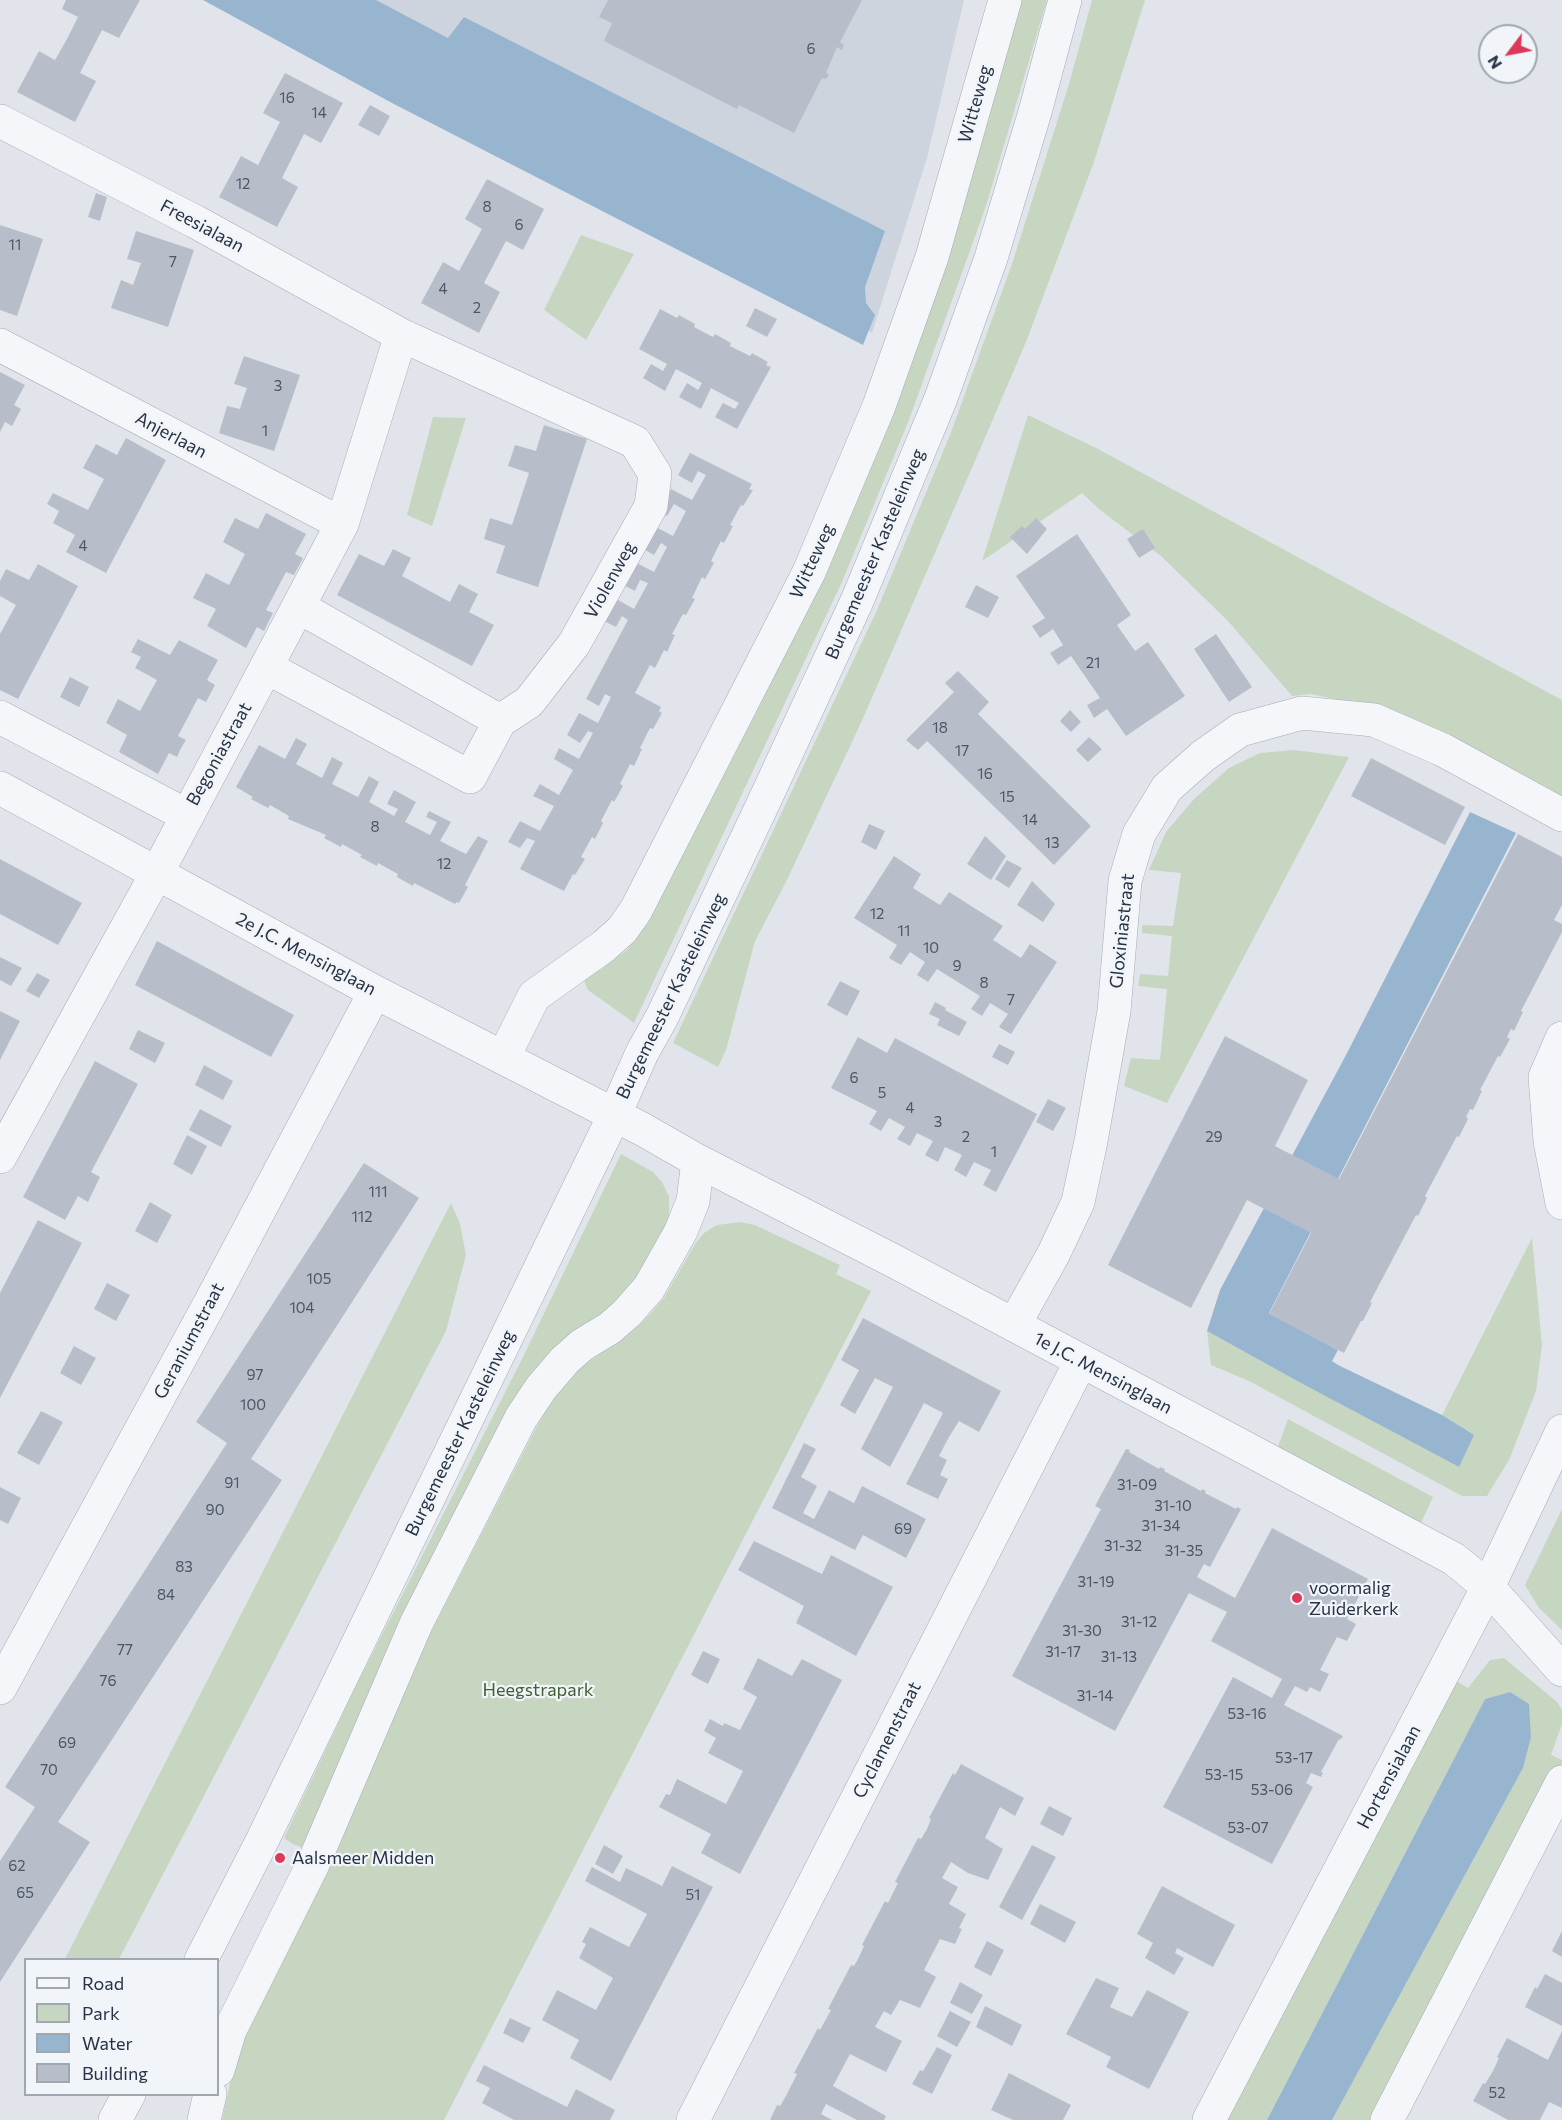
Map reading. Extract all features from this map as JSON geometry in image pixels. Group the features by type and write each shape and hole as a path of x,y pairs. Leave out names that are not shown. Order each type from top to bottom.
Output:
{"street":[{"name":"Witteweg","path":"503,1058 534,996 604,946 622,930 636,910 809,572 879,406 932,257 1005,0"},
{"name":"Burgemeester Kasteleinweg","path":"202,1958 301,1762 614,1116 642,1053 662,1017 856,602 941,398 991,258 1035,112 1065,0"},
{"name":"Freesialaan","path":"0,121 196,222 401,335"},
{"name":"Begoniastraat","path":"0,1157 157,873 342,524 401,335"},
{"name":"Violenweg","path":"401,335 635,442 655,474 651,506 574,644 529,702 500,721"},
{"name":"Anjerlaan","path":"0,345 342,524"},
{"path":"266,667 470,777 500,721 299,608"},
{"name":"Gloxiniastraat","path":"1014,1325 1054,1253 1078,1202 1092,1142 1114,1011 1125,881 1139,834 1167,788 1203,756 1240,730 1302,713 1374,720 1443,750 1562,815"},
{"path":"0,717 186,815"},
{"name":"2e J.C. Mensinglaan","path":"0,789 375,992 614,1116"},
{"name":"Geraniumstraat","path":"0,1688 375,992"},
{"path":"1562,1038 1545,1077 1550,1141 1562,1203"},
{"name":"1e J.C. Mensinglaan","path":"614,1116 1454,1559 1488,1587 1562,1670"},
{"path":"219,2067 230,2030 313,1864 416,1624 521,1419 541,1388 565,1360 610,1328 649,1288 681,1231 693,1201 698,1161"},
{"name":"Cyclamenstraat","path":"693,2120 1081,1361"},
{"name":"Hortensialaan","path":"1209,2120 1488,1587 1562,1431"},
{"path":"1387,2120 1562,1782"},
{"path":"115,2120 128,2096"},
{"path":"204,2120 210,2096"}],"shaded area":[{"path":"241,0 964,0 927,158 872,333 785,274"}],"green space":[{"path":"1018,0 1047,0 986,206 909,420 842,582 634,1023 588,990 583,978 600,970 627,950 648,923 756,713 808,603"},
{"path":"1092,0 1145,0 1094,162 1026,342 981,447 860,725 786,882 755,941 726,1050 718,1067 673,1043 877,610 950,435 1012,264 1069,84"},
{"path":"581,235 634,254 586,340 544,310"},
{"path":"1028,415 1098,449 1562,700 1562,796 1516,771 1391,711 1311,694 1292,696 1228,621 1161,556 1100,510 1082,493 982,561"},
{"path":"433,417 466,418 432,526 407,515"},
{"path":"1294,750 1349,757 1167,1103 1124,1086 1131,1058 1160,1060 1167,989 1138,986 1140,974 1168,976 1172,936 1142,933 1142,925 1173,926 1181,873 1149,870 1166,832 1194,799 1229,768 1260,753"},
{"path":"621,1154 653,1172 662,1182 669,1196 669,1220 659,1244 620,1301 560,1344 540,1363 520,1393 304,1848 293,1844 284,1838 354,1690 521,1361"},
{"path":"451,1203 460,1224 466,1255 446,1331 120,1958 66,1958"},
{"name":"Heegstrapark","path":"740,1222 755,1225 840,1265 836,1274 871,1291 444,2120 222,2120 233,2070 246,2030 335,1856 375,1756 427,1640 550,1401 581,1367 634,1330 650,1314 664,1298 695,1244 704,1233 717,1225"},
{"path":"1532,1238 1542,1345 1536,1391 1509,1460 1487,1496 1462,1496 1249,1381 1211,1365 1207,1331 1459,1467 1473,1435 1442,1415"},
{"path":"1288,1419 1433,1497 1421,1523 1277,1449"},
{"path":"1562,1509 1562,1630 1539,1608 1525,1585"},
{"path":"1504,1658 1557,1702 1562,1710 1562,1724 1551,1755 1562,1760 1562,1763 1538,1802 1371,2120 1332,2120 1523,1768 1510,1692 1485,1699 1267,2120 1224,2120 1455,1680 1468,1688 1490,1660"}],"water":[{"path":"203,0 376,0 448,38 464,17 885,231 865,287 866,303 875,315 863,345 392,103"},
{"path":"1470,812 1516,833 1269,1313 1338,1350 1332,1361 1338,1365 1442,1415 1474,1435 1459,1467 1207,1331 1220,1290 1346,1055"},
{"path":"1510,1692 1529,1704 1531,1737 1523,1768 1332,2120 1267,2120 1485,1699"}],"building":[{"path":"66,0 140,0 119,38 102,30 80,73 96,81 75,122 17,92 39,51 55,60 67,39 78,17 62,9"},
{"path":"608,0 862,0 840,42 844,45 842,50 837,47 826,73 829,75 826,79 822,78 794,133 739,105 737,109 604,41 612,23 599,17"},
{"path":"285,73 343,103 321,143 304,134 282,178 298,187 277,227 219,197 241,156 258,165 280,122 263,113"},
{"path":"370,105 390,116 379,136 358,125"},
{"path":"487,179 544,209 523,250 506,241 484,283 500,292 479,333 421,303 443,262 459,271 482,229 465,219"},
{"path":"96,193 107,197 100,221 88,217"},
{"path":"0,225 43,239 17,316 0,310"},
{"path":"136,231 194,250 168,327 111,308 121,280 133,285 141,263 127,259"},
{"path":"755,308 777,319 767,337 746,326"},
{"path":"660,309 677,318 679,315 695,324 694,327 713,337 715,334 731,343 730,346 750,356 752,353 768,362 766,365 771,367 737,429 715,417 723,403 735,409 739,403 711,388 701,409 679,397 687,383 698,390 702,383 676,369 665,391 643,378 651,364 663,371 667,364 639,349"},
{"path":"244,356 300,375 274,451 219,433 227,406 240,409 247,388 234,384"},
{"path":"0,372 25,385 14,405 21,409 12,426 5,422 0,432"},
{"path":"544,425 587,439 538,587 496,573 505,546 484,539 490,518 512,525 529,473 508,466 515,445 536,451"},
{"path":"126,438 166,460 106,573 66,552 75,535 53,523 59,511 47,504 53,493 88,510 104,479 83,468 96,444 117,455"},
{"path":"690,453 752,484 749,489 753,490 730,525 733,526 724,543 721,541 711,561 714,563 705,579 702,577 692,598 695,599 672,634 675,635 667,652 664,650 655,668 650,665 635,693 661,707 659,711 662,713 653,729 650,728 634,766 630,764 620,784 623,786 614,802 612,800 595,839 592,837 581,857 585,859 575,875 573,874 564,891 520,869 535,841 527,838 520,848 508,842 520,821 540,831 554,806 533,796 540,784 559,795 573,770 554,759 559,748 579,759 593,733 588,731 580,743 567,735 579,713 598,723 611,697 605,694 599,706 586,699 628,620 622,616 616,627 602,620 613,597 634,609 648,583 640,580 635,591 620,583 633,561 654,572 667,547 661,543 654,555 640,547 652,525 673,536 686,511 674,504 667,516 660,512 671,489 692,500 706,475 698,471 692,483 678,475"},
{"path":"266,513 306,534 295,554 303,558 294,575 286,572 266,610 273,613 264,631 257,627 246,648 207,626 216,609 193,598 206,573 229,585 245,554 223,542 235,518 258,529"},
{"path":"1036,518 1047,529 1027,554 1010,537 1022,526 1025,529"},
{"path":"1143,529 1155,548 1139,558 1127,539"},
{"path":"1077,534 1131,615 1117,625 1135,651 1148,642 1185,696 1126,736 1107,709 1094,718 1087,705 1100,698 1071,656 1058,665 1050,653 1063,645 1053,629 1040,638 1032,626 1045,618 1016,576"},
{"path":"393,549 411,558 402,576 450,602 459,584 478,594 469,612 494,625 472,666 337,595 359,554 384,566"},
{"path":"38,564 78,586 18,699 0,690 0,634 16,605 0,596 0,581 6,569 29,580"},
{"path":"976,585 999,597 988,618 965,607"},
{"path":"1216,634 1252,687 1229,702 1194,649"},
{"path":"138,639 170,655 179,640 218,660 207,680 215,685 206,702 198,698 178,736 186,740 177,757 169,753 158,774 119,752 127,735 106,723 118,699 140,711 157,680 135,668 141,657 131,652"},
{"path":"958,671 989,702 978,714 1091,826 1054,865 927,741 918,750 906,740 954,692 945,683"},
{"path":"70,677 89,687 79,707 60,697"},
{"path":"1070,710 1081,722 1071,732 1060,721"},
{"path":"1089,737 1102,749 1088,762 1076,750"},
{"path":"296,738 307,744 296,764 322,778 332,757 343,763 332,784 358,797 369,776 379,782 369,802 394,816 398,809 387,804 394,790 416,802 405,822 430,835 437,822 426,817 429,811 451,822 440,841 466,854 478,836 488,841 465,885 468,887 459,903 455,904 414,883 413,886 378,863 377,866 342,844 341,847 324,838 326,835 288,819 289,816 270,805 268,808 251,799 253,797 236,787 259,745 285,759"},
{"path":"1371,758 1465,807 1445,845 1351,796"},
{"path":"869,824 885,831 876,850 861,842"},
{"path":"1518,834 1562,857 1562,905 1554,920 1562,924 1562,932 1521,1011 1523,1012 1514,1031 1511,1029 1507,1037 1510,1039 1480,1090 1482,1091 1473,1110 1470,1109 1459,1137 1457,1136 1425,1196 1427,1198 1418,1216 1416,1215 1370,1302 1372,1303 1363,1321 1344,1353 1269,1314 1311,1233 1247,1200 1191,1308 1108,1265 1225,1036 1308,1080 1275,1146 1339,1179"},
{"path":"985,836 1006,856 991,880 967,864"},
{"path":"894,856 921,874 913,888 940,905 949,892 1003,926 993,940 1021,958 1030,944 1057,962 1011,1034 999,1027 1008,1014 990,1003 982,1016 971,1009 980,996 937,969 928,982 917,975 925,962 910,952 901,965 889,958 897,945 854,918"},
{"path":"0,859 82,903 58,945 0,914"},
{"path":"1007,860 1022,868 1009,888 995,879"},
{"path":"1032,881 1055,904 1043,922 1017,905"},
{"path":"157,941 294,1015 271,1057 135,985"},
{"path":"0,957 22,968 11,986 0,980"},
{"path":"37,973 50,980 39,998 26,991"},
{"path":"840,981 860,991 847,1016 827,1005"},
{"path":"935,1002 967,1022 959,1036 937,1025 940,1019 929,1014"},
{"path":"0,1011 20,1021 0,1060"},
{"path":"138,1030 165,1043 155,1063 129,1049"},
{"path":"858,1037 887,1053 895,1038 1037,1114 996,1192 983,1185 991,1170 974,1162 966,1177 954,1170 962,1155 945,1147 938,1162 925,1155 933,1141 917,1133 910,1146 897,1139 905,1127 889,1118 881,1131 869,1124 877,1111 831,1088"},
{"path":"999,1044 1015,1052 1008,1065 992,1057"},
{"path":"95,1061 138,1084 91,1172 100,1177 88,1202 78,1196 65,1220 23,1197"},
{"path":"204,1065 233,1081 223,1100 195,1085"},
{"path":"1048,1099 1066,1108 1053,1131 1036,1122"},
{"path":"200,1109 232,1126 221,1147 189,1130"},
{"path":"187,1135 207,1146 192,1175 173,1164"},
{"path":"364,1163 419,1198 251,1459 282,1480 58,1822 90,1842 0,1982 0,1861 35,1807 5,1787 227,1443 196,1422"},
{"path":"150,1202 172,1215 157,1243 135,1231"},
{"path":"38,1220 82,1243 0,1398 0,1293"},
{"path":"107,1283 130,1295 116,1321 94,1309"},
{"path":"863,1318 1001,1391 979,1432 959,1421 949,1437 939,1456 947,1460 940,1475 948,1479 938,1499 906,1484 943,1413 924,1403 890,1467 861,1449 893,1387 875,1378 855,1414 840,1405 859,1370 841,1360"},
{"path":"74,1346 96,1358 81,1385 60,1373"},
{"path":"41,1411 63,1422 39,1465 17,1453"},
{"path":"804,1443 816,1449 801,1477 817,1486 803,1513 814,1519 829,1490 854,1503 862,1486 926,1519 906,1558 863,1535 855,1550 772,1508"},
{"path":"1126,1449 1201,1491 1202,1489 1206,1491 1205,1493 1236,1509 1237,1507 1241,1509 1210,1567 1204,1564 1197,1577 1235,1598 1272,1528 1368,1579 1347,1619 1356,1624 1347,1641 1337,1637 1320,1670 1329,1674 1320,1692 1310,1687 1307,1692 1295,1686 1284,1705 1343,1736 1339,1739 1321,1772 1323,1773 1321,1777 1311,1773 1306,1783 1313,1787 1272,1864 1163,1807 1233,1677 1272,1698 1282,1679 1211,1641 1227,1612 1189,1593 1115,1731 1012,1676 1101,1509 1095,1506"},
{"path":"0,1487 21,1498 8,1524 0,1520"},
{"path":"754,1541 822,1574 831,1555 893,1587 856,1656 796,1623 804,1606 738,1570"},
{"path":"703,1651 720,1659 708,1684 691,1675"},
{"path":"758,1658 792,1676 802,1659 842,1680 740,1874 701,1853 711,1834 659,1807 666,1794 670,1795 677,1779 726,1804 743,1771 708,1753 716,1738 704,1731 710,1719 723,1726 724,1723 740,1730 757,1697 743,1689"},
{"path":"961,1764 1024,1798 1015,1816 1000,1807 985,1838 1003,1849 988,1880 968,1873 951,1862 942,1878 958,1887 949,1904 966,1914 959,1928 962,1929 955,1944 940,1939 924,1970 936,1977 920,2008 900,2000 891,2015 884,2011 875,2027 902,2041 886,2072 850,2054 833,2086 886,2116 884,2120 857,2120 826,2104 821,2114 832,2120 770,2120 777,2105 780,2106 786,2096 797,2074 794,2073 818,2028 820,2030 831,2010 828,2009 851,1965 854,1966 859,1957 864,1946 862,1945 885,1901 888,1903 898,1883 895,1882 918,1838 921,1839 927,1829 931,1819 929,1818 953,1773 955,1775"},
{"path":"1049,1806 1072,1818 1063,1836 1040,1824"},
{"path":"604,1845 623,1856 613,1874 595,1864"},
{"path":"1032,1845 1056,1857 1022,1920 999,1907"},
{"path":"672,1866 713,1887 611,2081 570,2058 579,2040 542,2020 557,1990 596,2010 613,1978 579,1958 586,1944 582,1942 590,1927 629,1947 647,1914 585,1881 592,1867 620,1882 626,1868 662,1886"},
{"path":"1162,1886 1235,1925 1213,1967 1177,1948 1175,1953 1184,1958 1174,1975 1145,1958 1153,1943 1137,1934"},
{"path":"1040,1904 1076,1922 1065,1943 1030,1924"},
{"path":"1562,1931 1562,1957 1552,1951"},
{"path":"987,1941 1004,1950 991,1976 974,1967"},
{"path":"1545,1974 1562,1983 1562,2026 1525,2007 1535,1987 1537,1989"},
{"path":"1096,1978 1119,1988 1110,2007 1132,2017 1147,1990 1189,2012 1149,2089 1106,2067 1111,2057 1066,2034"},
{"path":"960,1982 983,1995 972,2014 950,2003"},
{"path":"985,2006 1022,2025 1012,2046 976,2027"},
{"path":"950,2011 971,2022 957,2047 937,2036"},
{"path":"510,2018 531,2028 523,2043 503,2033"},
{"path":"1562,2031 1562,2108 1549,2102 1540,2120 1508,2120 1473,2101 1493,2071 1507,2038 1548,2060"},
{"path":"937,2047 952,2055 932,2094 912,2084 920,2070 923,2071"},
{"path":"484,2065 567,2107 576,2089 615,2110 610,2120 514,2120 482,2103 490,2088 476,2081"},
{"path":"1009,2073 1071,2105 1063,2120 1013,2120 991,2110"}],"place":[{"name":"voormalig Zuiderkerk","path":"1297,1598"},
{"name":"Aalsmeer Midden","path":"280,1858"}]}
